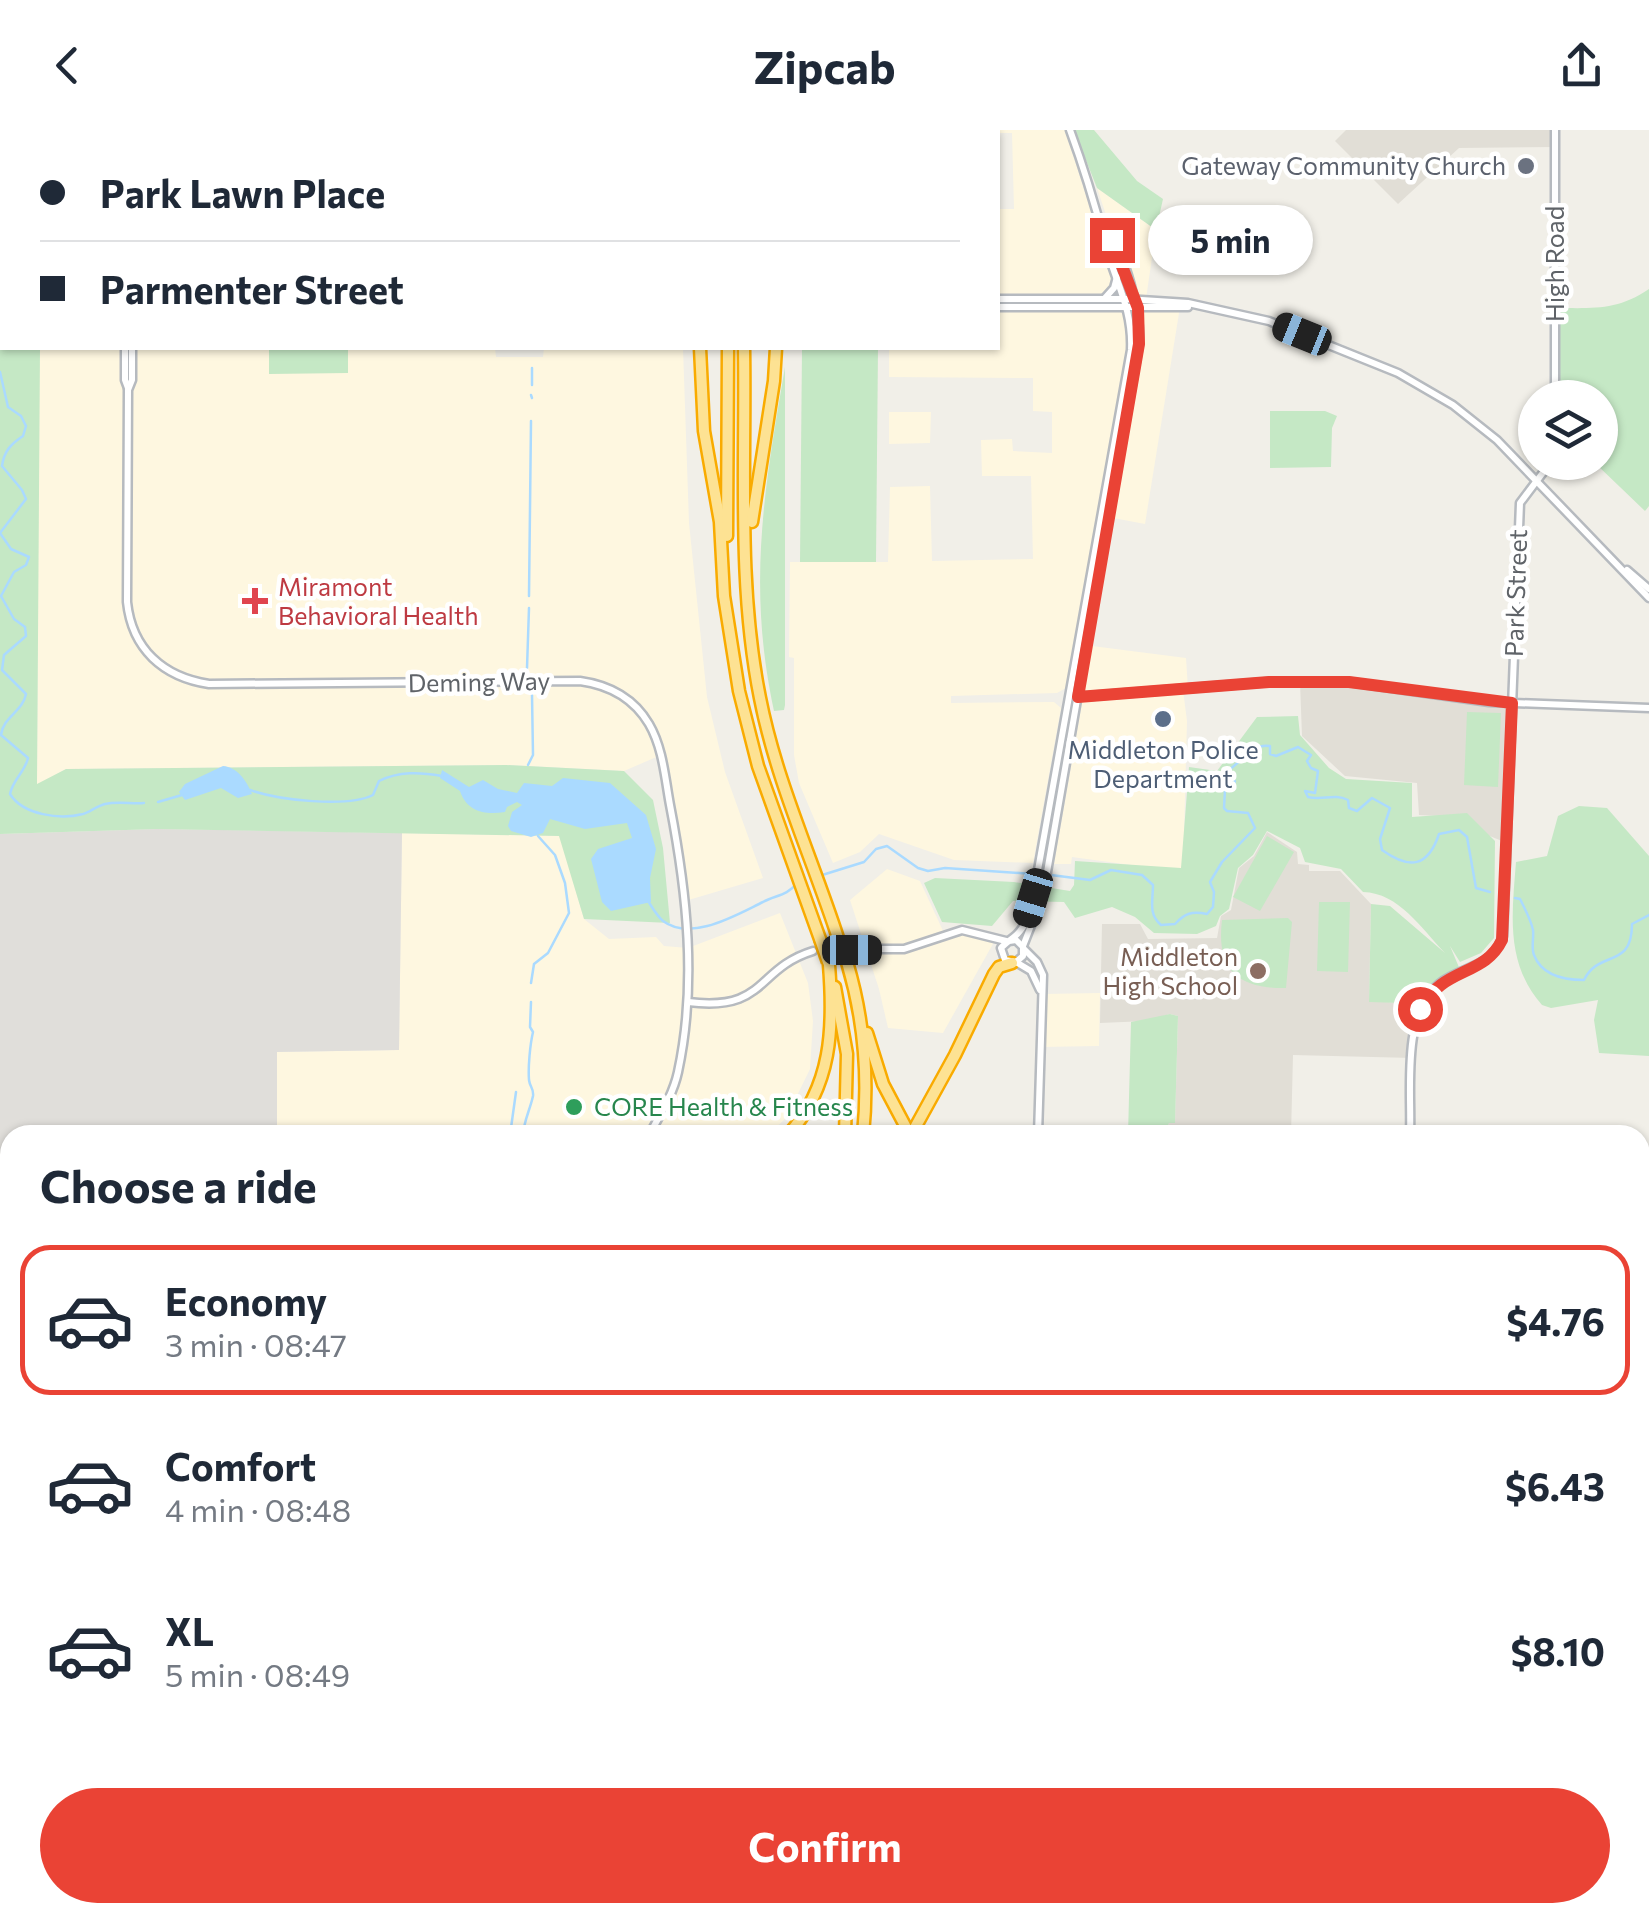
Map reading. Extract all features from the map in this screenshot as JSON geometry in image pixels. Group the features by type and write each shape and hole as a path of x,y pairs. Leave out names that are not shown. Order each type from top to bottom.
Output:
{"highway":[{"path":"700,350 704,431 720,522 724,596 734,663 758,766 840,1004 847,1054 846,1125"},
{"path":"728,350 728,568 734,663"},
{"path":"744,350 746,582 750,640 765,721 847,962 883,1084 904,1125"},
{"path":"746,582 774,350"},
{"path":"916,1125 994,974 999,967 1014,962"},
{"path":"796,1125 808,1110 825,1070 832,1029 829,964"},
{"path":"857,998 864,1054 863,1125"}],"street":[{"path":"1070,130 1104,230 1104,243 1127,303 1131,350 1074,697"},
{"name":"High Road","path":"1555,130 1555,380"},
{"path":"1014,962 1021,959 1043,869 1138,352 1137,303 1111,236 1104,230"},
{"path":"1105,298 1118,276"},
{"path":"1000,298 1105,298 1127,303"},
{"path":"1000,306 1194,306 1280,325 1417,382 1480,426 1518,463"},
{"name":"Deming Way","path":"128,350 132,380 128,390 128,612 139,641 156,664 179,677 209,684 580,681 612,689 630,700 649,724 657,741 680,852 688,1002 676,1079 654,1125"},
{"path":"1536,480 1649,589"},
{"name":"Park Street","path":"1410,1125 1413,1036 1420,1009 1442,982 1482,964 1496,950 1504,930 1520,503 1536,480"},
{"path":"1626,570 1649,598"},
{"path":"1074,697 1269,682 1349,682 1512,703 1649,708"},
{"path":"1002,954 1008,941 1024,926 1040,883"},
{"path":"852,950 904,950 953,933 976,931 1019,942 1042,971 1038,1125"},
{"path":"953,933 985,936 994,942 1002,954 1035,976 1041,1002"},
{"path":"688,1002 721,1005 738,1001 798,957 813,951"}],"shaded area":[{"path":"1000,130 1065,130 1114,283 1108,292 1000,295 1000,209 1014,209 1012,133"},
{"path":"1346,130 1555,130 1555,147 1459,148 1398,204 1335,141"},
{"path":"1097,188 1156,230 1146,299 1136,299 1112,238 1104,231 1107,218"},
{"path":"1138,307 1180,307 1145,524 1108,517 1138,352"},
{"path":"1000,310 1117,310 1127,317 1127,353 1066,688 1057,693 951,696 951,703 1054,702 1061,708 1033,863 954,860 879,834 860,852 833,863 799,783 794,755 794,658 789,657 790,562 888,562 890,487 930,486 932,561 1033,559 1031,476 982,476 981,440 1012,439 1013,451 1052,453 1052,412 1033,411 1033,378 889,377 889,350 1000,350"},
{"path":"39,350 495,350 496,357 543,357 544,350 683,350 689,523 707,697 725,772 763,878 685,901 661,755 624,771 506,765 66,769 37,785"},
{"path":"889,412 931,412 930,443 889,444"},
{"path":"1092,646 1186,658 1183,872 1072,857 1071,864 1054,864"},
{"path":"1300,682 1349,682 1512,703 1507,843 1440,816 1419,815 1417,783 1345,776 1302,736"},
{"path":"157,829 402,833 399,1050 277,1052 277,1125 0,1125 0,834"},
{"name":"Middleton High School","path":"1267,832 1297,852 1298,864 1309,865 1309,871 1340,871 1371,904 1369,1001 1400,1003 1418,1013 1413,1058 1293,1055 1291,1125 1168,1125 1175,1122 1178,1016 1100,1023 1102,924 1140,924 1148,939 1217,938 1221,916 1231,910 1239,868 1254,856"},
{"path":"402,833 560,836 584,919 609,939 656,937 664,946 688,948 780,913 808,983 813,1021 810,1069 786,1118 779,1125 277,1125 277,1052 399,1050"},
{"path":"887,869 920,881 945,935 972,933 994,942 943,1033 888,1028 850,900"},
{"path":"1100,993 1099,1046 1040,1047 1043,994"}],"green space":[{"path":"1074,130 1094,130 1137,181 1163,199 1156,230 1097,188"},
{"path":"1649,289 1649,506 1645,511 1613,480 1618,480 1618,380 1555,380 1555,308 1615,305"},
{"path":"0,350 40,350 37,784 66,769 506,765 624,771 653,800 663,848 670,923 584,919 559,836 157,829 0,834"},
{"path":"269,350 348,350 348,373 269,374"},
{"path":"802,350 878,350 876,562 800,562"},
{"path":"785,367 785,705 784,710 774,711 761,622 760,580 765,497"},
{"path":"1270,411 1325,411 1337,416 1332,428 1331,467 1270,468"},
{"path":"1467,712 1501,713 1498,787 1464,785"},
{"path":"1298,716 1300,735 1329,768 1346,779 1412,783 1412,817 1467,813 1495,841 1494,938 1481,953 1460,962 1450,946 1461,972 1442,982 1418,1013 1400,1003 1369,1002 1371,904 1390,906 1445,953 1388,898 1363,892 1341,869 1305,862 1300,848 1267,831 1253,855 1238,868 1229,909 1216,926 1197,934 1154,933 1135,917 1112,907 1075,918 1064,902 1013,901 992,926 942,922 924,883 935,878 1014,882 1070,891 1075,861 1181,868 1189,767 1217,771 1257,717"},
{"path":"1579,806 1607,808 1649,856 1649,1056 1599,1053 1594,1020 1598,1000 1551,1008 1542,1005 1530,989 1516,955 1516,862 1547,856 1558,816"},
{"path":"1267,836 1294,852 1260,911 1233,897"},
{"path":"1319,902 1350,902 1348,972 1317,971"},
{"path":"1288,918 1292,922 1286,988 1254,985 1233,973 1223,951 1222,920"},
{"path":"1178,1016 1175,1123 1128,1125 1131,1022"}],"water":[{"path":"223,766 241,776 252,794 238,798 221,788 185,800 179,792 185,784"},
{"path":"442,770 469,787 483,780 498,789 517,793 524,783 552,786 563,778 610,783 646,815 656,849 650,878 651,902 611,911 602,902 591,859 598,849 632,838 627,823 585,829 550,819 543,833 531,837 511,831 508,826 512,812 522,805 517,802 505,812 478,810 440,778"}],"waterway":[{"path":"532,368 532,385"},
{"path":"0,372 8,407 21,416 26,426 23,436 6,452 2,466 26,499 0,533 11,549 29,557 26,565 14,572 1,596 14,619 25,627 26,636 4,655 2,670 26,694 1,735 28,758 10,794 24,807 53,816 83,814 110,803 144,803"},
{"path":"529,596 531,421"},
{"path":"527,668 529,608"},
{"path":"528,765 533,755 532,695"},
{"path":"1051,875 1090,880 1111,870 1142,875 1153,885 1153,912 1161,925 1175,924 1189,914 1207,914 1213,907 1210,882 1222,862 1255,828 1248,813 1224,808 1225,790 1233,787 1235,781 1228,777 1229,770 1258,747 1270,746 1270,754 1276,756 1298,747 1311,755 1307,761 1318,771 1315,793 1305,791 1308,797 1343,798 1348,800 1349,808 1357,811 1372,798 1390,808 1380,839 1382,850 1401,861 1424,859 1439,834 1459,830 1467,837 1476,888 1490,892"},
{"path":"250,790 294,799 347,801 373,795 379,781 394,775 442,776"},
{"path":"158,802 182,795"},
{"path":"531,983 534,964 548,953 569,913 565,883 555,855 538,836"},
{"path":"819,876 864,862 876,849 887,846 928,871 945,868 1033,874"},
{"path":"648,901 663,921 674,927 700,928 785,893 797,883"},
{"path":"1515,898 1520,899 1531,922 1533,952 1538,962 1548,972 1569,979 1584,980 1598,965 1621,954 1631,938 1632,924 1649,915"},
{"path":"525,1125 533,1096 529,1075 531,1002"},
{"path":"511,1125 516,1092"}],"place":[{"name":"Gateway Community Church","path":"1526,166"},
{"name":"Miramont Behavioral Health","path":"255,601"},
{"name":"Middleton Police Department","path":"1163,719"},
{"name":"Middleton High School","path":"1258,971"},
{"name":"CORE Health & Fitness","path":"574,1107"}],"route":[{"path":"1112,240 1136,299 1139,344 1078,697 1269,682 1349,682 1512,703 1502,940 1487,961 1442,982 1420,1009"}]}
